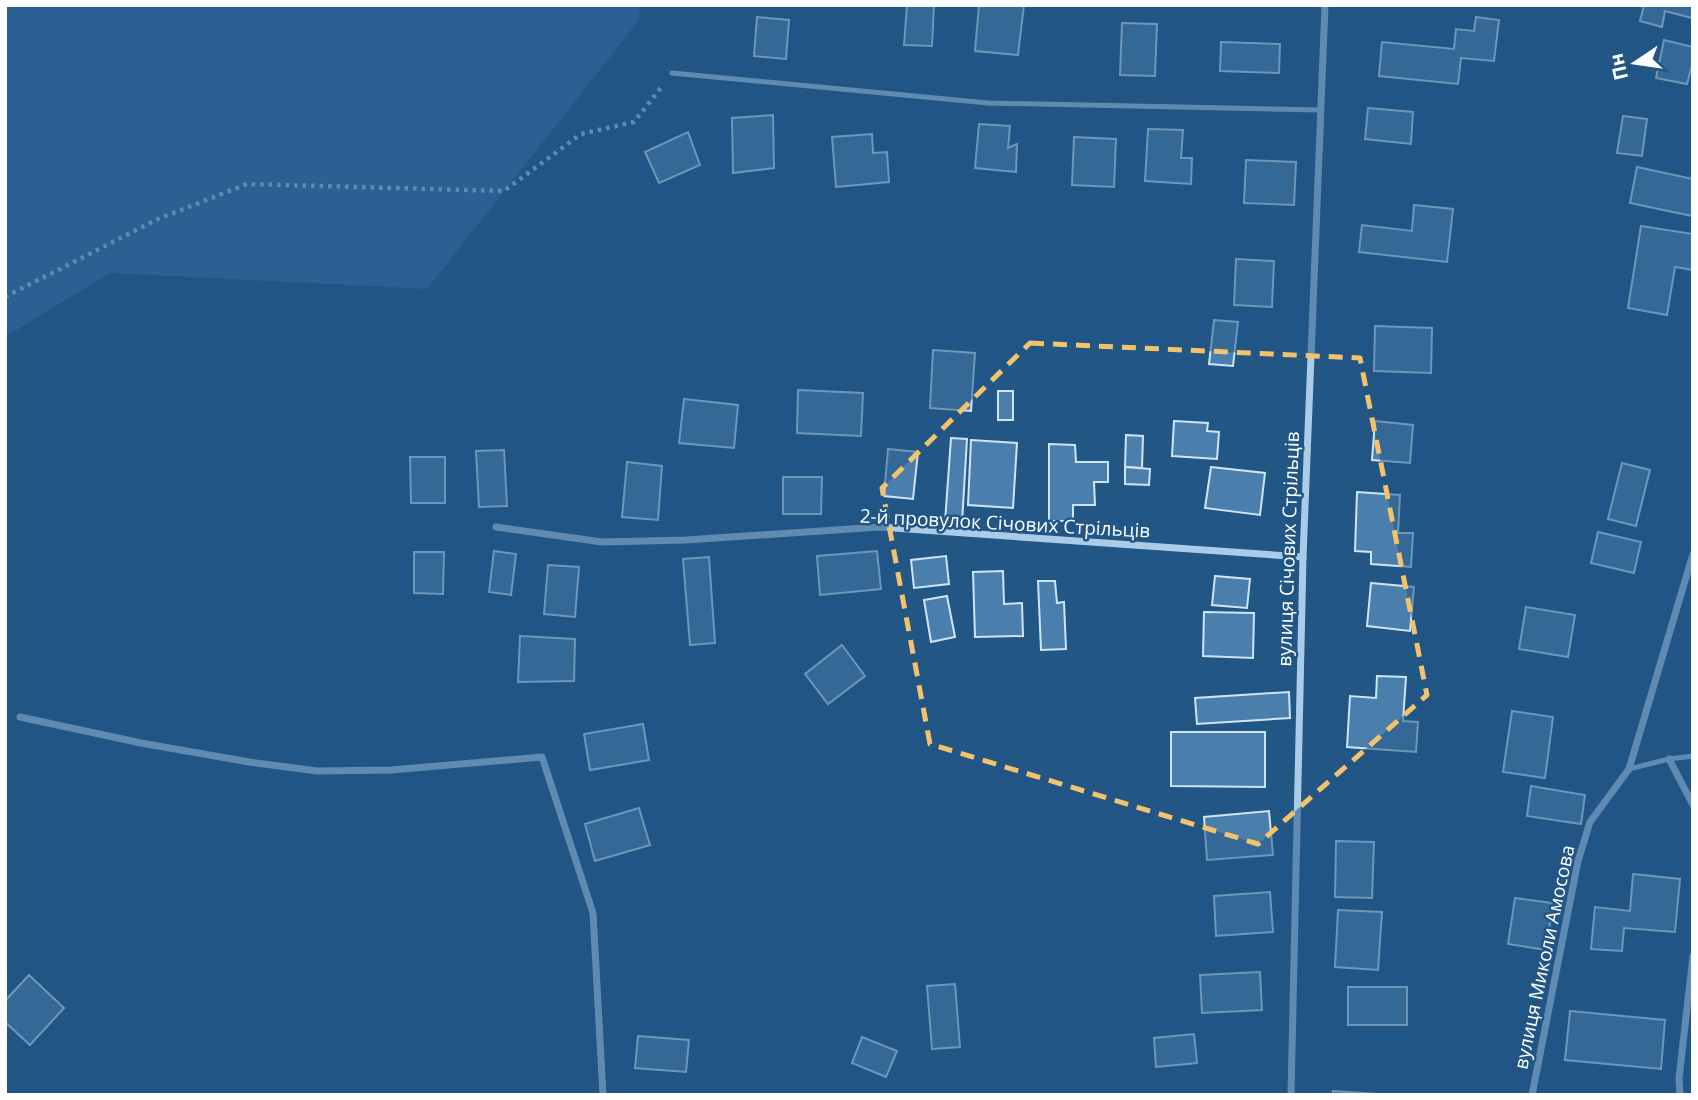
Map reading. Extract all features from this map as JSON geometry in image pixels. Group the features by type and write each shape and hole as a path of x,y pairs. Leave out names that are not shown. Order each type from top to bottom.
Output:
{"street":[{"name":"вулиця Січових Стрільців","path":"1291,1095 1303,558 1325,5"},
{"name":"2-й провулок Січових Стрільців","path":"496,527 602,542 686,540 880,527 1303,558"},
{"name":"вулиця Миколи Амосова","path":"1532,1095 1578,861 1590,822 1629,769 1693,554"},
{"path":"20,717 141,743 317,771 391,770 542,757 593,913 603,1095"},
{"path":"1669,759 1693,805"},
{"path":"1680,1095 1693,956"}],"lane":[{"path":"672,73 988,103 1320,110"},
{"path":"1629,769 1693,756"}],"path":[{"path":"5,297 158,219 247,184 504,191 581,134 634,122 672,73"}],"highlighted area":[{"path":"1030,343 1360,358 1427,695 1258,844 930,744 882,488"}],"shaded area":[{"path":"5,5 640,5 639,20 427,289 110,273 5,337"}],"building":[{"path":"907,5 934,5 932,46 904,45"},
{"path":"979,5 1024,5 1018,55 975,51"},
{"path":"1644,5 1693,5 1693,16 1692,18 1665,11 1662,27 1640,21"},
{"path":"757,17 789,20 786,59 754,56"},
{"path":"1476,17 1499,20 1494,61 1461,58 1458,84 1379,76 1382,42 1454,49 1456,29 1474,31"},
{"path":"1122,23 1157,24 1155,76 1120,75"},
{"path":"1664,40 1693,47 1693,61 1687,84 1656,78"},
{"path":"1221,42 1280,44 1279,73 1220,71"},
{"path":"1368,108 1413,112 1411,144 1365,139"},
{"path":"773,115 774,168 733,173 732,118"},
{"path":"1623,116 1647,119 1642,156 1617,153"},
{"path":"979,124 1010,126 1008,148 1017,144 1016,172 975,168"},
{"path":"1148,129 1183,130 1181,158 1192,158 1191,184 1145,181"},
{"path":"688,132 700,165 659,183 645,152"},
{"path":"872,134 873,153 887,152 889,182 836,187 832,137"},
{"path":"1074,137 1116,139 1114,187 1072,185"},
{"path":"1246,160 1296,162 1294,205 1244,203"},
{"path":"1637,167 1693,179 1692,216 1630,203"},
{"path":"1414,205 1453,209 1447,262 1359,252 1362,225 1412,231"},
{"path":"1641,226 1693,234 1693,270 1675,267 1667,315 1628,308"},
{"path":"1236,259 1274,261 1272,307 1234,305"},
{"path":"1214,320 1238,322 1233,366 1209,364"},
{"path":"1375,326 1432,328 1431,373 1374,371"},
{"path":"933,350 975,353 971,411 930,408"},
{"path":"798,390 863,393 861,436 797,433"},
{"path":"998,391 1013,391 1013,420 998,420"},
{"path":"684,399 738,405 734,448 679,443"},
{"path":"1174,421 1208,423 1207,431 1219,432 1217,459 1172,456"},
{"path":"1375,421 1413,425 1410,463 1372,460"},
{"path":"1126,435 1143,436 1142,468 1125,467"},
{"path":"951,438 967,439 962,523 945,522"},
{"path":"971,440 1017,443 1013,508 968,505"},
{"path":"1049,444 1075,445 1076,462 1108,462 1108,482 1094,482 1095,505 1073,505 1073,521 1049,521"},
{"path":"888,449 918,452 913,499 884,496"},
{"path":"504,450 507,506 479,507 476,451"},
{"path":"410,457 445,457 445,503 411,503"},
{"path":"627,462 662,466 658,520 622,517"},
{"path":"1622,463 1650,470 1636,526 1608,519"},
{"path":"1125,467 1150,469 1149,485 1125,484"},
{"path":"1211,467 1265,473 1260,515 1205,508"},
{"path":"783,477 822,477 821,514 783,514"},
{"path":"1357,492 1400,495 1398,533 1413,533 1411,567 1371,564 1371,552 1355,551"},
{"path":"1598,532 1641,542 1634,573 1591,563"},
{"path":"494,551 516,554 511,595 489,592"},
{"path":"877,551 881,589 820,595 817,556"},
{"path":"414,552 444,552 443,594 414,593"},
{"path":"946,556 949,584 914,588 911,560"},
{"path":"709,557 715,643 690,645 683,559"},
{"path":"548,565 579,567 575,617 544,614"},
{"path":"1003,571 1004,604 1022,603 1023,636 975,637 973,572"},
{"path":"1215,576 1250,579 1247,608 1212,605"},
{"path":"1038,581 1055,581 1057,603 1064,602 1066,649 1041,650"},
{"path":"1371,583 1414,587 1410,631 1367,626"},
{"path":"947,596 955,637 931,642 924,600"},
{"path":"1526,607 1575,615 1568,657 1519,649"},
{"path":"1204,612 1254,613 1253,658 1203,656"},
{"path":"520,636 575,639 574,681 518,682"},
{"path":"842,645 865,676 828,704 805,674"},
{"path":"1377,676 1406,677 1403,721 1418,722 1416,752 1347,747 1350,696 1376,698"},
{"path":"1289,692 1290,718 1197,724 1195,698"},
{"path":"1512,711 1553,717 1545,778 1503,772"},
{"path":"643,724 649,760 590,770 584,734"},
{"path":"1171,732 1265,732 1265,787 1171,786"},
{"path":"1531,786 1585,795 1581,824 1527,816"},
{"path":"639,808 650,845 595,861 585,824"},
{"path":"1269,811 1273,855 1207,860 1204,817"},
{"path":"1336,841 1374,842 1372,898 1335,897"},
{"path":"1633,874 1680,879 1675,932 1624,928 1622,951 1591,949 1595,907 1630,911"},
{"path":"1270,892 1273,932 1216,936 1214,896"},
{"path":"1515,898 1553,903 1546,950 1508,944"},
{"path":"1338,910 1382,912 1378,970 1335,967"},
{"path":"1260,972 1262,1010 1202,1013 1200,975"},
{"path":"29,975 64,1008 30,1045 5,1022 5,1001"},
{"path":"955,984 960,1047 932,1049 927,986"},
{"path":"1348,987 1407,987 1407,1025 1348,1025"},
{"path":"1570,1011 1665,1020 1661,1069 1565,1060"},
{"path":"1194,1034 1197,1063 1156,1067 1154,1038"},
{"path":"638,1036 689,1040 686,1072 635,1068"},
{"path":"862,1037 897,1051 886,1077 852,1063"},
{"path":"1333,1091 1377,1094 1377,1095 1333,1095"}]}
